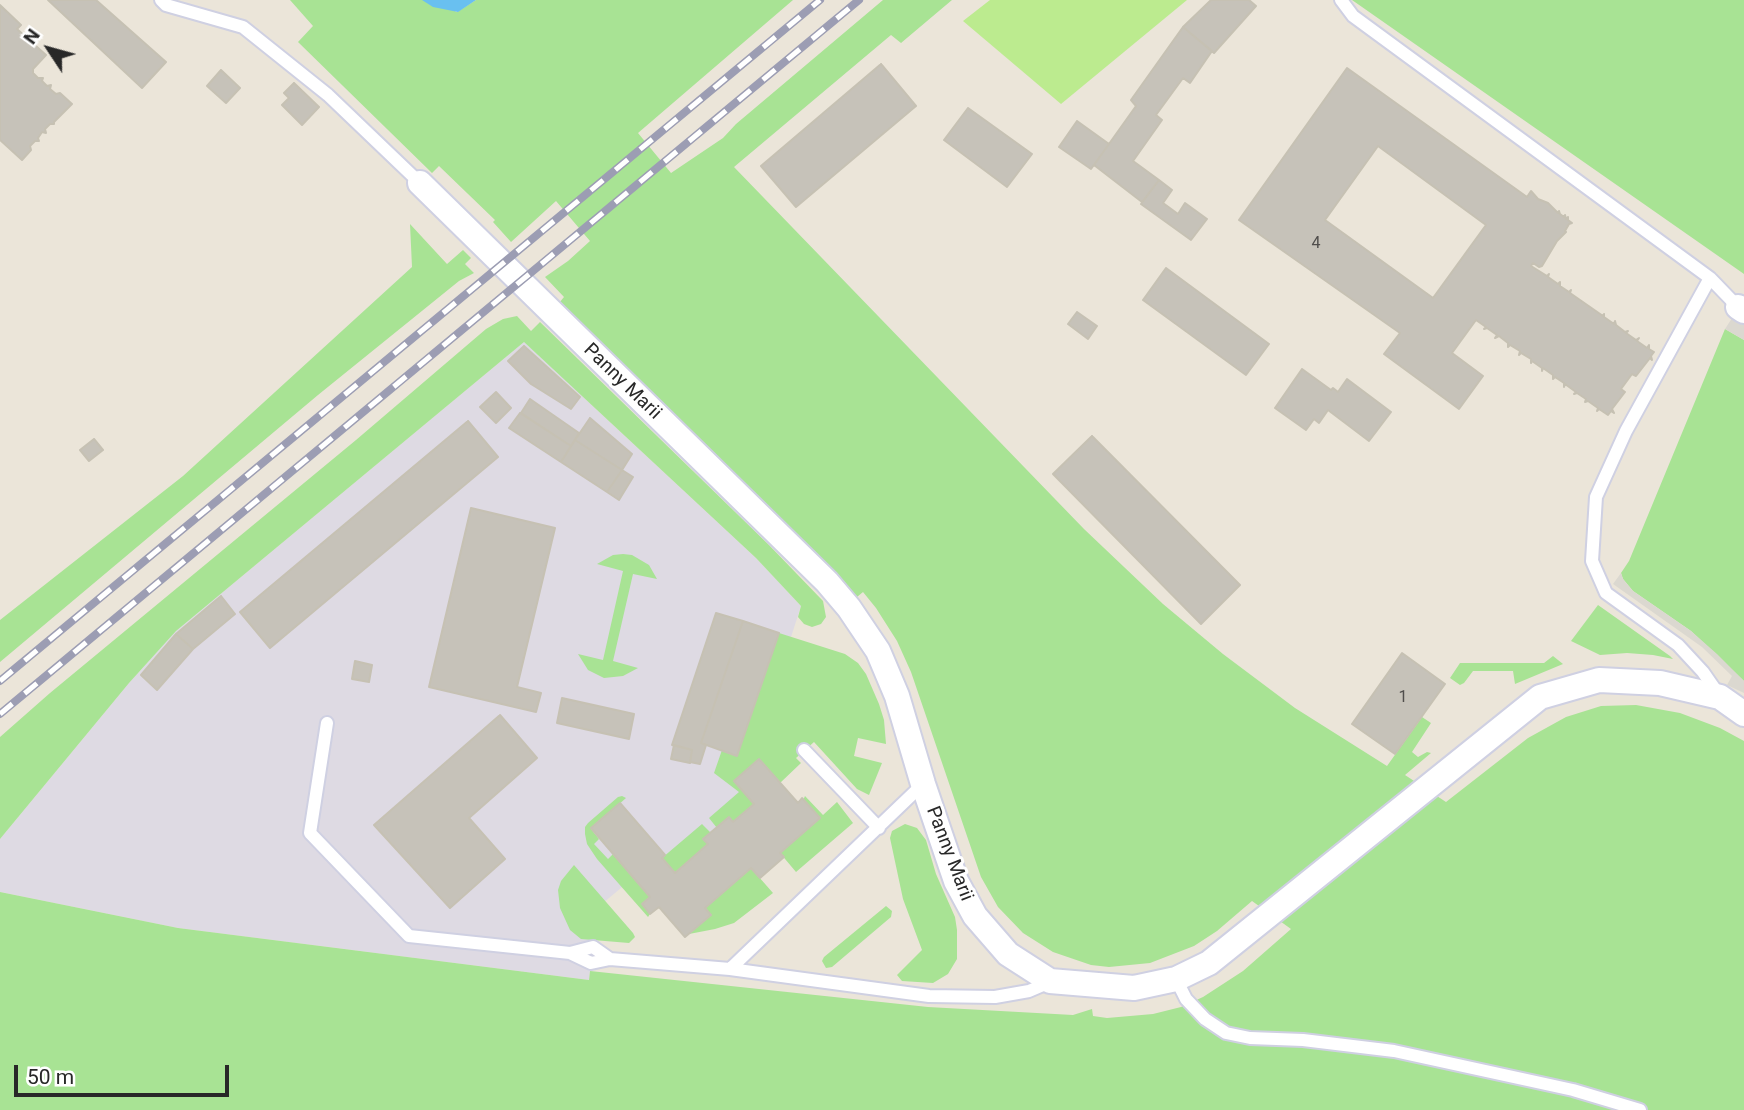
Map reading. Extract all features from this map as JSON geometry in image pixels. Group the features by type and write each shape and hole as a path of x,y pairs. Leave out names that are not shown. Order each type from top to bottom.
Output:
{"street":[{"name":"Panny Marii","path":"420,183 818,573 849,608 878,651 897,696 923,785 956,881 975,916 1008,954 1050,981 1134,988 1176,979 1209,963 1540,697 1599,680 1660,683 1720,697 1744,715"}],"lane":[{"path":"161,0 166,5 243,27 328,95 420,183"},
{"path":"1341,0 1353,16 1710,278 1741,309"},
{"path":"1710,278 1626,431 1596,497 1592,561 1606,593 1678,645 1703,672 1720,697"},
{"path":"327,723 310,834 410,936 570,953 591,963 610,959 730,969 929,996 995,997 1029,991 1050,981"},
{"path":"804,750 879,828"},
{"path":"730,969 923,785"},
{"path":"1176,979 1186,999 1205,1019 1226,1033 1250,1038 1303,1040 1394,1051 1573,1090 1640,1110"}],"shaded area":[{"path":"1734,315 1744,320 1744,340 1725,329"},
{"path":"524,342 756,558 801,606 791,637 779,634 759,759 797,802 802,798 780,853 784,857 760,878 752,869 706,908 711,915 685,937 659,907 650,914 642,904 650,896 633,878 597,908 589,980 178,928 0,892 0,839 129,683 176,631"},
{"path":"1621,573 1633,591 1691,631 1717,654 1744,681 1744,693 1727,685 1732,676 1702,647 1613,584"}],"green space":[{"path":"290,0 429,0 457,12 476,0 793,0 638,133 671,173 723,138 736,124 883,0 952,0 901,43 891,35 734,167 1084,529 1163,604 1223,654 1295,708 1387,766 1422,717 1431,723 1412,752 1418,757 1427,752 1431,753 1405,775 1446,802 1528,738 1566,717 1601,706 1636,705 1680,713 1720,728 1744,741 1744,1110 0,1110 0,892 178,928 589,980 590,971 928,1007 1073,1015 1092,1009 1093,1016 1107,1018 1153,1014 1181,1007 1203,997 1243,971 1291,929 1252,901 1217,931 1194,946 1150,963 1109,967 1091,965 1053,952 1023,933 998,907 981,877 911,672 897,641 876,608 863,592 857,597 745,483 559,303 564,297 545,277 590,241 556,201 511,242 493,222 495,220 439,166 432,173 298,42 313,26"},
{"path":"990,0 1187,0 1061,104 963,21"},
{"path":"1352,0 1744,0 1744,274"},
{"path":"410,224 447,264 463,250 471,258 465,264 474,273 459,281 318,395 0,662 0,620 183,476 412,267"},
{"path":"517,316 531,331 540,322 769,545 823,601 826,617 821,624 812,627 804,624 798,617 801,606 756,558 524,342 176,631 129,683 0,839 0,737 486,329 503,319"},
{"path":"1725,329 1744,340 1744,681 1691,631 1633,591 1621,573 1629,561"},
{"path":"613,555 632,555 649,565 657,579 633,574 613,661 638,668 623,676 604,678 588,670 578,654 603,660 623,571 597,564"},
{"path":"1598,605 1673,659 1627,653 1600,655 1571,641"},
{"path":"779,633 845,654 858,663 866,674 879,704 884,720 886,744 858,738 854,756 882,763 869,795 857,789 814,742 796,758 801,763 780,783 759,759 734,781 754,804 733,822 717,828 709,818 739,792 714,773 722,750 737,755"},
{"path":"1553,656 1563,664 1515,684 1513,671 1473,671 1460,685 1450,678 1460,663 1544,663"},
{"path":"622,796 626,798 591,829 599,839 594,844 608,859 613,854 650,897 642,904 650,914 648,917 587,844 585,827"},
{"path":"805,796 823,815 837,802 853,823 796,872 780,853"},
{"path":"702,824 711,833 704,839 708,844 675,873 662,858"},
{"path":"905,824 917,828 926,840 936,874 955,917 957,959 948,974 933,983 902,981 897,975 922,950 903,899 890,838 892,831"},
{"path":"574,865 633,933 635,937 629,943 581,939 570,930 560,908 558,890 561,881"},
{"path":"751,868 773,893 734,923 689,934 710,915 705,908"},
{"path":"886,906 892,911 891,917 832,967 826,968 822,961 824,957"}],"water":[{"path":"422,0 476,0 458,12 433,7"}],"building":[{"path":"48,0 96,0 166,62 142,88"},
{"path":"1211,0 1249,0 1256,6 1214,53 1183,27"},
{"path":"0,5 21,25 17,29 46,55 33,69 33,73 38,78 43,78 42,81 47,86 51,85 50,89 56,94 60,93 72,104 54,124 45,129 46,133 42,132 39,141 30,146 31,150 22,160 0,140"},
{"path":"1183,27 1212,51 1190,83 1183,78 1156,115 1162,120 1133,161 1159,180 1142,202 1094,165 1136,106 1131,100"},
{"path":"881,64 916,106 796,207 761,166"},
{"path":"1347,68 1527,197 1531,191 1538,199 1548,203 1564,217 1565,215 1566,219 1568,217 1572,223 1542,266 1533,263 1531,266 1547,276 1549,274 1548,277 1558,284 1560,282 1560,286 1569,292 1571,290 1570,293 1603,316 1604,314 1604,317 1614,324 1615,321 1625,332 1628,331 1626,333 1636,340 1639,338 1637,341 1647,348 1649,345 1649,349 1654,352 1652,360 1650,358 1636,376 1632,374 1621,389 1625,392 1612,409 1614,413 1611,411 1608,415 1599,409 1597,411 1598,408 1588,401 1585,402 1586,399 1574,394 1576,392 1565,384 1564,387 1564,383 1555,377 1553,379 1553,375 1543,368 1542,371 1542,368 1532,361 1531,363 1531,359 1521,353 1519,355 1520,351 1510,345 1508,347 1508,343 1499,336 1495,338 1497,335 1487,328 1484,329 1486,327 1476,320 1452,353 1483,376 1459,409 1384,354 1400,333 1239,220","holes":["1378,146 1486,225 1433,298 1325,220"]},
{"path":"221,70 240,88 226,103 207,86"},
{"path":"294,83 319,107 302,125 282,105 289,98 284,93"},
{"path":"968,108 1032,154 1007,187 944,140"},
{"path":"1077,121 1109,144 1091,169 1059,147"},
{"path":"1159,180 1172,190 1163,203 1178,214 1185,203 1207,219 1191,240 1141,204"},
{"path":"1166,268 1269,344 1246,375 1143,300"},
{"path":"1077,312 1097,326 1088,339 1068,324"},
{"path":"524,346 580,397 571,409 531,384 508,361"},
{"path":"1302,369 1338,392 1347,379 1391,412 1369,441 1328,410 1319,423 1314,419 1306,430 1275,408"},
{"path":"496,392 511,408 496,423 480,407"},
{"path":"530,399 579,433 571,446 521,413"},
{"path":"520,413 571,446 561,462 509,428"},
{"path":"590,418 632,454 622,470 575,440"},
{"path":"468,421 498,457 270,648 240,612"},
{"path":"1092,436 1240,585 1201,624 1053,474"},
{"path":"94,439 103,450 89,461 80,450"},
{"path":"575,440 622,470 607,492 561,462"},
{"path":"622,470 633,477 619,500 607,492"},
{"path":"471,508 555,528 517,687 541,693 536,712 429,687"},
{"path":"221,596 235,614 193,649 176,634"},
{"path":"716,613 743,621 701,743 706,745 700,764 690,762 692,750 672,745"},
{"path":"743,621 779,633 737,756 701,743"},
{"path":"176,634 193,649 157,690 141,675"},
{"path":"1402,653 1445,684 1395,754 1352,724"},
{"path":"355,661 372,665 369,682 352,679"},
{"path":"562,698 634,714 629,739 557,723"},
{"path":"500,715 537,758 469,818 505,859 450,908 374,825"},
{"path":"674,745 692,750 690,763 671,759"},
{"path":"759,759 798,803 802,798 820,818 780,853 784,857 760,878 751,868 705,908 711,915 685,937 659,907 650,914 642,904 650,897 591,828 620,803 665,855 662,858 675,873 708,844 703,839 729,817 733,822 754,804 734,781"}],"railway":[{"path":"0,681 820,0"},
{"path":"0,714 859,0"}]}
